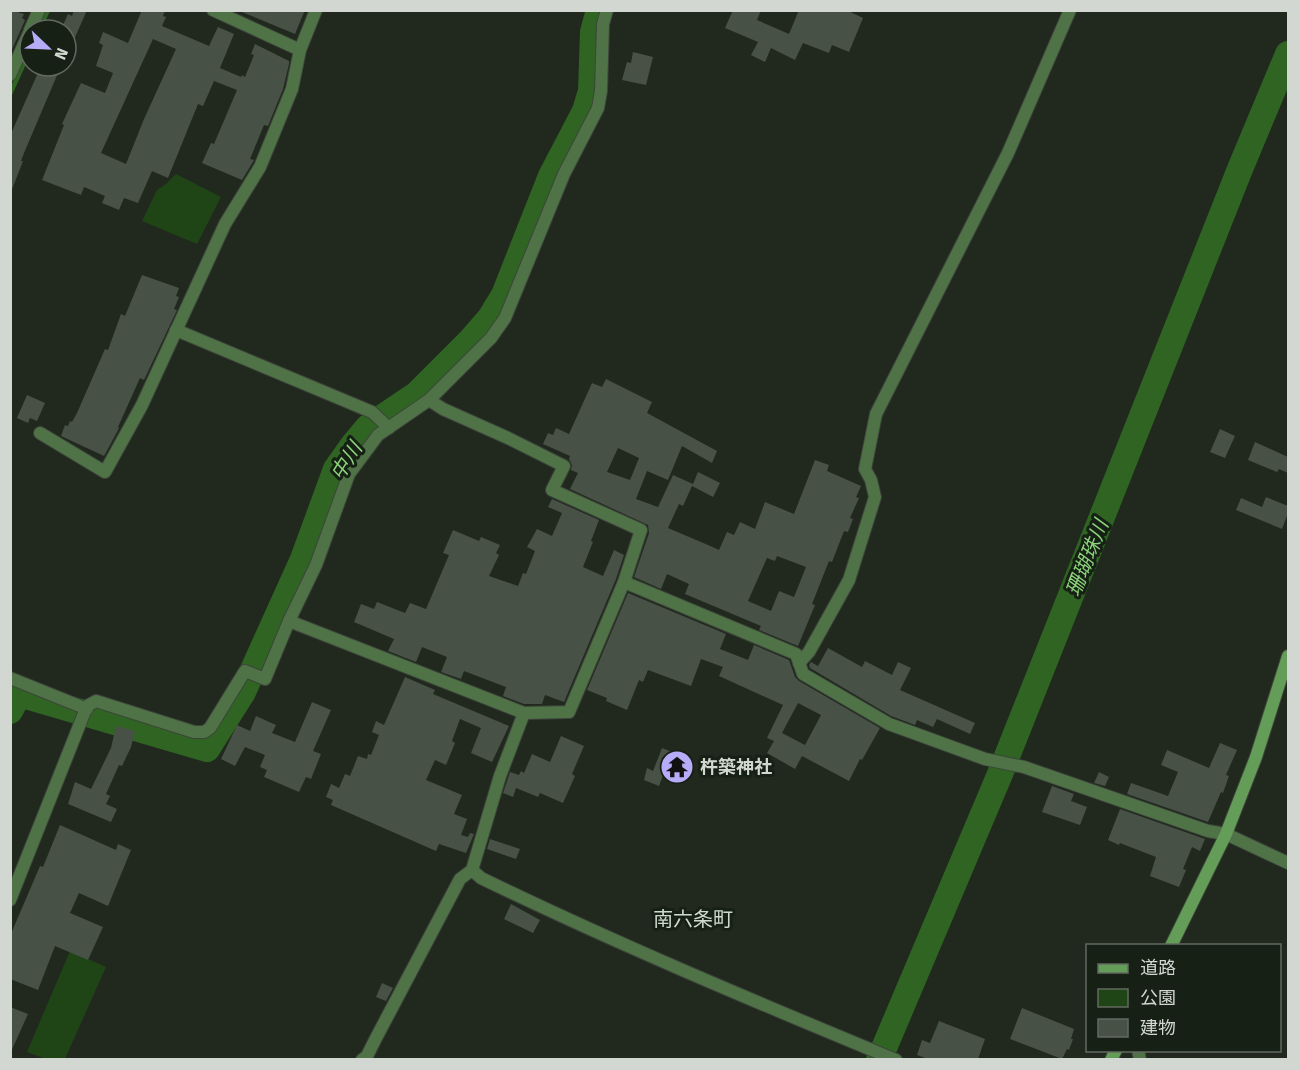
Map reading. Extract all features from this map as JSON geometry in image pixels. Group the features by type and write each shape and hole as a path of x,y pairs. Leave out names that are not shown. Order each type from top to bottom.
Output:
{"street":[{"path":"213,10 300,50"},
{"path":"40,433 105,472 142,405 225,224 260,167 292,89 300,50 316,10"},
{"path":"10,900 87,706 96,701 194,732 204,732 210,728 245,671 265,679 288,621 316,565 349,474 378,435 429,400 491,338 505,318 564,174 598,108 603,24 607,10"},
{"path":"799,663 809,652 849,580 875,497 871,480 865,469 876,414 1008,153 1070,10"},
{"path":"10,75 18,57"},
{"path":"176,330 372,412 389,428"},
{"path":"288,621 524,713 569,712 624,582 641,530 552,490 564,466 442,409 429,400"},
{"path":"624,582 796,654 803,674 889,724 985,759 1024,767 1208,831 1226,834 1288,863"},
{"path":"1171,944 1226,834 1256,757 1288,656"},
{"path":"10,678 87,709"},
{"path":"362,1059 375,1040 460,879 472,870 500,776 524,713"},
{"path":"472,870 481,878 549,911 701,979 896,1059"}],"green space":[{"path":"176,174 221,197 197,244 142,221 157,190"},
{"path":"70,951 106,967 65,1059 46,1059 27,1052"}],"building":[{"path":"10,10 24,14 22,18 18,18 18,36 10,54"},
{"path":"74,10 87,10 78,31 78,18 66,18 68,14 72,16"},
{"path":"142,10 165,10 163,16 166,17 162,26 209,46 218,27 234,34 220,68 241,77 242,75 245,77 254,55 251,54 255,44 289,61 283,89 268,126 264,125 250,159 254,160 242,180 202,163 211,143 214,144 237,90 214,81 203,106 198,104 168,178 152,171 138,203 124,198 119,210 102,203 105,196 84,187 81,195 42,180 64,125 62,124 81,83 105,93 113,73 96,66 103,45 99,43 103,32 128,43","holes":["153,39 176,49 126,164 101,153"]},
{"path":"237,10 305,10 295,34"},
{"path":"733,10 761,10 757,20 789,34 799,10 846,10 863,18 849,52 832,45 829,53 803,43 795,60 771,48 765,62 751,55 758,42 725,28"},
{"path":"633,52 653,57 646,85 622,80 627,62 631,63"},
{"path":"36,78 56,78 24,153 11,192 10,136"},
{"path":"142,275 179,288 176,296 179,297 174,309 177,310 144,380 140,378 119,428 104,456 61,436 65,425 68,426 70,421 72,422 77,413 105,349 108,350 121,314 125,316"},
{"path":"606,379 652,402 647,413 717,451 712,463 682,446 668,480 647,471 636,499 658,507 673,475 693,484 698,472 720,483 713,497 692,486 683,506 679,504 668,528 719,550 727,532 734,535 740,522 755,529 765,502 794,514 815,460 829,465 827,471 861,486 856,497 859,498 850,518 853,519 848,532 844,531 832,562 829,561 812,604 815,605 798,646 759,630 761,626 685,594 689,584 667,574 661,589 634,577 649,533 648,525 570,489 578,473 571,470 570,456 543,444 548,433 553,435 556,428 569,434 592,383 602,387","holes":["618,448 639,458 630,480 607,472","777,556 806,567 794,597 779,591 771,611 748,601 767,558 775,561"]},
{"path":"27,395 45,403 37,421 30,418 28,423 17,418"},
{"path":"1220,429 1235,436 1225,458 1210,452"},
{"path":"1255,442 1288,457 1288,473 1279,469 1277,472 1248,460"},
{"path":"1266,497 1288,506 1282,529 1236,510 1241,498 1262,507"},
{"path":"552,499 599,520 583,567 603,576 614,550 624,555 564,702 545,695 542,704 524,704 503,696 506,687 464,671 461,679 441,672 447,657 422,647 416,662 388,651 394,639 354,622 361,604 374,609 377,602 405,613 410,603 426,609 449,555 443,553 453,530 479,541 481,537 500,545 496,553 499,555 489,576 518,586 523,573 526,574 535,551 527,547 537,529 552,536 562,513 548,507"},
{"path":"628,593 726,634 720,649 748,660 754,645 789,660 795,677 799,681 880,728 849,781 802,756 795,769 767,753 774,741 767,738 783,705 719,676 723,667 701,659 691,686 648,670 643,682 639,680 627,710 587,690","holes":["798,703 821,715 805,745 782,733"]},
{"path":"828,648 862,667 865,661 892,675 898,662 911,668 900,690 975,723 970,734 937,719 933,727 917,720 915,725 891,716 810,668 811,662 818,666"},
{"path":"405,677 435,690 433,694 509,726 492,762 471,753 481,728 460,719 452,741 455,743 446,765 435,760 426,780 462,795 454,814 467,819 461,835 468,837 470,833 474,834 466,853 439,844 436,851 331,805 333,800 326,797 331,784 339,788 345,774 350,776 358,756 367,759 368,754 371,755 379,735 372,732 376,721 384,725"},
{"path":"312,702 331,710 313,751 321,754 311,779 306,777 299,792 264,777 267,770 260,767 265,755 245,747 235,766 221,759 237,725 250,731 256,716 276,725 272,733 295,742"},
{"path":"116,726 135,731 131,747 122,766 119,765 106,794 110,796 106,804 117,809 111,822 68,804 75,782 91,789 111,748"},
{"path":"561,736 584,746 572,774 575,776 563,803 540,793 538,797 516,788 513,797 503,793 510,772 519,775 521,771 524,773 532,754 550,762"},
{"path":"1220,743 1237,750 1226,775 1229,776 1223,793 1221,792 1208,822 1127,794 1131,783 1168,796 1178,772 1161,765 1167,750 1209,768"},
{"path":"662,748 672,752 659,786 644,780 647,768 653,771"},
{"path":"1099,772 1109,777 1105,786 1094,783"},
{"path":"1052,786 1074,794 1071,801 1087,807 1080,825 1042,812"},
{"path":"1120,809 1205,839 1200,851 1192,847 1179,887 1150,876 1156,857 1108,840"},
{"path":"60,825 116,850 118,844 131,850 108,906 79,893 70,913 103,927 88,960 55,946 38,990 10,979 10,936"},
{"path":"490,839 520,849 516,859 487,849"},
{"path":"511,904 540,920 533,933 504,919"},
{"path":"382,983 393,988 386,1001 376,997"},
{"path":"10,1007 28,1014 10,1054"},
{"path":"1022,1008 1074,1029 1069,1050 1067,1049 1062,1059 1010,1039"},
{"path":"939,1021 985,1039 978,1059 928,1059 917,1055 922,1040 930,1043"}],"waterway":[{"path":"44,18 48,10"},
{"name":"中川","path":"10,711 19,694 207,749 243,692 303,559 336,469 368,427 417,394 470,341 490,318 504,295 551,176 585,111 591,91 593,32 599,10"},
{"name":"珊瑚珠川","path":"879,1060 1000,774 1240,169 1288,54"},
{"path":"10,94 18,76"}],"place":[{"name":"杵築神社","path":"677,767"}],"district":[{"name":"南六条町","path":"693,919"}]}
